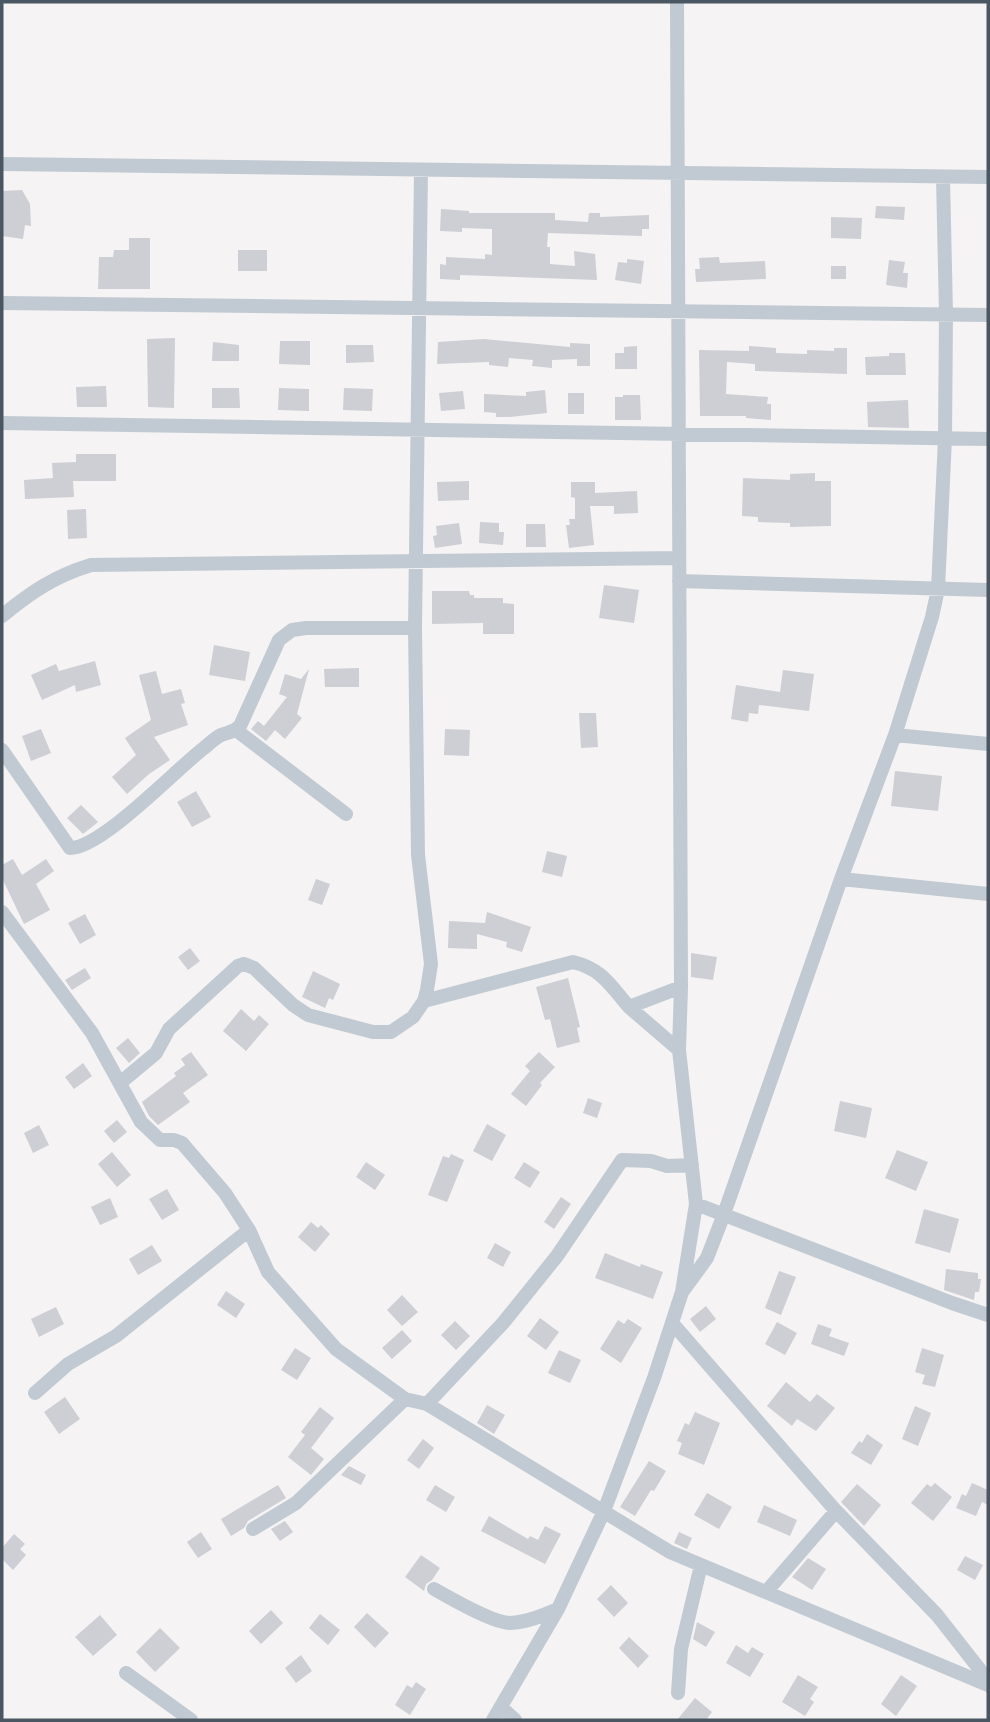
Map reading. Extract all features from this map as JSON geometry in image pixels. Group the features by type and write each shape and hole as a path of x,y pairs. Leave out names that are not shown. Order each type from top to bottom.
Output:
{"street":[{"path":"493,1720 558,1609 604,1511 673,1324 682,1292 696,1204 679,1050 681,987 677,2"},
{"path":"2,164 988,177"},
{"path":"120,1083 156,1053 169,1029 238,966 244,964 254,968 293,1005 308,1015 373,1032 391,1032 413,1017 424,1001 430,964 418,855 415,628 421,170"},
{"path":"682,1292 707,1258 724,1214 924,650 937,589 945,438 943,177"},
{"path":"2,303 988,315"},
{"path":"2,424 988,439"},
{"path":"2,616 46,583 65,573 91,565 679,558"},
{"path":"679,581 988,590"},
{"path":"2,750 70,848 78,848 114,826 222,734 240,726 278,640 285,633 306,628 415,628"},
{"path":"236,730 346,814"},
{"path":"895,734 988,744"},
{"path":"841,879 988,894"},
{"path":"2,912 92,1033 141,1122 160,1140 182,1143 225,1194 249,1230 268,1272 336,1349 405,1399 427,1404 670,1552 988,1682"},
{"path":"424,1001 573,962 590,966 629,1007 679,1050"},
{"path":"629,1007 681,987"},
{"path":"427,1404 503,1324 549,1266 622,1160 651,1161 667,1166 692,1165"},
{"path":"696,1204 952,1304 988,1315"},
{"path":"35,1393 68,1364 116,1335 249,1230"},
{"path":"673,1324 836,1511 937,1615 988,1682"},
{"path":"253,1529 296,1503 405,1399"},
{"path":"767,1591 836,1511"},
{"path":"678,1693 681,1649 701,1565"},
{"path":"434,1590 473,1610 507,1623 536,1619 558,1609"},
{"path":"126,1673 191,1720"},
{"path":"501,1707 515,1720"}],"building":[{"path":"22,190 30,204 31,226 25,225 23,239 2,236 2,191"},
{"path":"876,206 905,207 904,220 875,218"},
{"path":"441,209 469,213 555,213 555,220 588,222 589,213 600,213 600,217 649,215 649,229 642,229 642,236 548,233 550,264 575,266 574,251 595,254 597,280 460,275 460,280 440,279 440,264 446,265 446,257 485,259 485,254 492,255 492,229 462,228 462,232 440,231"},
{"path":"831,217 862,218 861,239 831,238"},
{"path":"129,238 150,238 150,289 98,289 99,257 113,257 114,250 129,250"},
{"path":"238,250 267,250 267,271 238,271"},
{"path":"719,257 720,263 765,261 766,279 696,282 695,269 700,269 699,258"},
{"path":"627,259 644,261 641,284 615,280 618,262 627,263"},
{"path":"889,260 905,262 903,273 908,273 907,288 886,285"},
{"path":"831,266 846,266 846,279 831,279"},
{"path":"175,338 174,408 148,407 147,339"},
{"path":"484,339 570,347 570,343 590,344 590,366 577,366 577,359 552,360 552,368 532,366 533,360 509,358 508,367 489,365 489,362 437,364 438,342"},
{"path":"280,341 310,341 310,365 279,364"},
{"path":"213,342 239,345 239,361 212,361"},
{"path":"346,345 373,345 374,362 346,363"},
{"path":"637,346 637,369 615,369 615,353 624,353 624,347"},
{"path":"749,346 776,348 776,353 807,354 807,350 834,351 834,348 847,348 847,374 755,371 755,364 727,362 726,394 768,397 771,420 746,416 700,416 699,350 749,351"},
{"path":"889,353 905,353 906,375 866,375 865,357 889,356"},
{"path":"106,386 107,407 77,407 76,387"},
{"path":"212,388 239,388 240,408 212,408"},
{"path":"279,388 309,389 309,411 278,410"},
{"path":"344,388 373,389 372,411 343,410"},
{"path":"545,390 547,413 496,417 496,413 484,412 484,394 526,396 526,392"},
{"path":"463,391 465,409 441,411 439,393"},
{"path":"568,393 584,393 584,414 568,414"},
{"path":"640,395 641,420 615,420 615,397"},
{"path":"908,400 909,428 868,427 867,402"},
{"path":"76,454 116,454 116,481 73,481 74,497 25,499 24,480 53,478 52,463 76,462"},
{"path":"815,473 815,481 831,481 831,526 790,527 790,523 758,522 758,517 742,516 743,478 790,480 790,474"},
{"path":"469,481 469,500 438,501 437,482"},
{"path":"571,482 595,482 595,493 637,491 638,513 614,514 614,506 590,506 594,545 569,548 566,525 570,525 569,519 575,519 575,498 571,497"},
{"path":"86,509 87,538 68,539 67,510"},
{"path":"480,522 499,523 499,532 504,532 503,545 479,543"},
{"path":"459,523 462,544 435,548 433,536 437,535 436,526"},
{"path":"526,524 545,524 546,547 526,547"},
{"path":"604,585 639,590 634,623 599,618"},
{"path":"432,591 469,591 474,598 503,598 503,603 514,604 514,634 483,634 483,623 432,624"},
{"path":"214,645 250,652 245,681 209,675"},
{"path":"95,661 101,685 76,692 75,685 42,700 31,675 56,664 59,671"},
{"path":"359,668 359,687 325,687 324,669"},
{"path":"309,669 297,714 302,718 285,739 275,730 266,741 251,729 258,721 264,726 287,697 279,694 285,674 301,679"},
{"path":"783,670 814,674 809,711 759,705 758,714 749,713 748,722 731,719 736,685 780,692"},
{"path":"156,671 162,694 181,689 185,703 181,704 188,725 154,737 170,760 127,794 112,777 136,755 125,738 151,720 139,675"},
{"path":"579,713 596,713 598,747 581,748"},
{"path":"41,729 51,753 31,761 22,736"},
{"path":"445,729 470,730 469,756 444,755"},
{"path":"895,771 942,776 938,811 891,806"},
{"path":"196,791 211,817 192,827 177,802"},
{"path":"81,805 98,822 83,834 67,818"},
{"path":"547,851 567,856 562,877 542,872"},
{"path":"13,859 22,875 46,859 54,871 36,884 50,910 24,924 2,878 2,865"},
{"path":"316,879 330,884 322,905 308,900"},
{"path":"487,912 531,927 522,952 506,947 507,942 477,934 477,949 448,948 449,921 485,923"},
{"path":"85,914 96,935 80,944 68,923"},
{"path":"190,948 200,961 188,970 178,957"},
{"path":"691,953 717,957 713,980 691,977"},
{"path":"85,968 91,978 72,990 65,980"},
{"path":"313,971 340,984 333,1000 329,998 325,1008 302,997"},
{"path":"568,978 580,1027 577,1028 580,1042 557,1048 550,1019 545,1020 536,987"},
{"path":"241,1009 254,1021 259,1015 269,1024 246,1051 223,1031"},
{"path":"128,1038 140,1053 129,1063 116,1048"},
{"path":"191,1052 208,1075 183,1093 190,1102 158,1125 149,1116 142,1102 176,1076 174,1073 185,1065 181,1059"},
{"path":"539,1052 555,1067 540,1083 542,1085 526,1106 511,1094 530,1071 525,1066"},
{"path":"83,1063 92,1076 74,1089 65,1077"},
{"path":"588,1098 602,1103 597,1118 583,1113"},
{"path":"840,1101 872,1108 866,1138 834,1131"},
{"path":"117,1120 127,1132 114,1143 104,1131"},
{"path":"487,1124 506,1135 492,1161 473,1151"},
{"path":"39,1125 49,1145 33,1153 24,1133"},
{"path":"897,1150 928,1162 916,1191 885,1178"},
{"path":"112,1152 131,1175 117,1187 98,1164"},
{"path":"451,1154 464,1160 447,1202 428,1195 443,1156 449,1158"},
{"path":"366,1162 385,1175 375,1190 356,1177"},
{"path":"524,1162 540,1172 530,1188 514,1178"},
{"path":"167,1189 179,1210 162,1220 149,1199"},
{"path":"561,1197 571,1204 554,1229 544,1222"},
{"path":"110,1198 118,1217 100,1225 91,1207"},
{"path":"924,1209 959,1219 950,1253 915,1243"},
{"path":"311,1222 318,1228 321,1225 330,1234 315,1252 298,1237"},
{"path":"495,1243 511,1252 503,1267 487,1258"},
{"path":"152,1245 162,1261 138,1275 129,1259"},
{"path":"605,1253 640,1267 641,1264 663,1272 653,1299 595,1278"},
{"path":"946,1269 978,1273 978,1279 981,1279 979,1292 975,1292 974,1300 944,1290"},
{"path":"779,1271 796,1277 781,1315 765,1308"},
{"path":"226,1291 245,1304 236,1318 217,1305"},
{"path":"402,1295 418,1312 402,1326 387,1310"},
{"path":"706,1306 716,1319 700,1332 690,1319"},
{"path":"56,1307 64,1324 39,1337 31,1319"},
{"path":"540,1318 559,1332 546,1350 527,1336"},
{"path":"628,1319 642,1328 621,1363 600,1349 618,1320 624,1324"},
{"path":"455,1321 470,1336 456,1350 441,1335"},
{"path":"777,1322 797,1333 785,1355 765,1344"},
{"path":"818,1324 832,1329 829,1336 849,1343 844,1356 811,1344"},
{"path":"402,1330 412,1341 392,1359 382,1348"},
{"path":"295,1348 311,1358 297,1380 281,1370"},
{"path":"922,1348 944,1355 935,1387 922,1384 925,1375 915,1372"},
{"path":"559,1350 581,1360 570,1383 548,1373"},
{"path":"786,1382 810,1402 817,1394 835,1408 816,1431 797,1419 792,1426 767,1406"},
{"path":"65,1397 80,1419 59,1434 44,1412"},
{"path":"487,1405 505,1415 494,1434 477,1423"},
{"path":"915,1406 931,1413 918,1446 902,1439"},
{"path":"320,1407 334,1418 311,1448 324,1459 311,1475 288,1457 305,1435 301,1432"},
{"path":"695,1412 720,1423 704,1465 678,1454 682,1443 677,1441 685,1423 689,1425"},
{"path":"867,1434 883,1445 871,1465 851,1453"},
{"path":"423,1439 434,1448 419,1469 407,1460"},
{"path":"649,1461 666,1471 635,1516 620,1507"},
{"path":"349,1466 366,1475 361,1485 341,1475"},
{"path":"935,1483 952,1497 933,1521 911,1503 927,1484 931,1487"},
{"path":"972,1483 988,1490 988,1505 982,1502 976,1516 956,1508 962,1494 966,1496"},
{"path":"857,1484 881,1505 864,1526 841,1502"},
{"path":"278,1485 286,1498 248,1521 244,1528 231,1536 221,1519"},
{"path":"435,1485 455,1497 446,1512 426,1500"},
{"path":"707,1493 732,1507 719,1529 694,1515"},
{"path":"764,1505 797,1520 790,1536 757,1522"},
{"path":"489,1516 528,1539 530,1536 538,1540 545,1526 561,1534 545,1564 481,1531"},
{"path":"285,1521 293,1532 280,1541 271,1529"},
{"path":"201,1532 212,1549 198,1558 187,1542"},
{"path":"679,1532 692,1538 687,1549 674,1543"},
{"path":"14,1534 25,1544 20,1549 26,1555 13,1570 2,1559 2,1548"},
{"path":"421,1555 440,1568 426,1584 424,1591 405,1577"},
{"path":"965,1556 983,1565 975,1580 957,1570"},
{"path":"808,1558 826,1569 812,1590 792,1577"},
{"path":"611,1585 628,1603 614,1617 597,1599"},
{"path":"271,1610 283,1623 261,1644 249,1631"},
{"path":"367,1613 389,1633 375,1648 354,1627"},
{"path":"320,1614 340,1630 328,1645 309,1628"},
{"path":"100,1615 117,1635 93,1656 75,1637"},
{"path":"697,1622 715,1632 706,1647 693,1639"},
{"path":"160,1628 180,1648 155,1672 136,1652"},
{"path":"629,1637 649,1656 638,1668 619,1648"},
{"path":"736,1645 748,1653 752,1647 764,1654 750,1677 726,1663"},
{"path":"301,1655 312,1671 296,1683 285,1668"},
{"path":"798,1675 818,1687 810,1699 814,1702 805,1716 782,1702"},
{"path":"901,1675 917,1686 896,1716 881,1704"},
{"path":"416,1682 426,1689 410,1715 395,1705 407,1685 412,1688"},
{"path":"695,1698 712,1712 706,1720 677,1720"}]}
